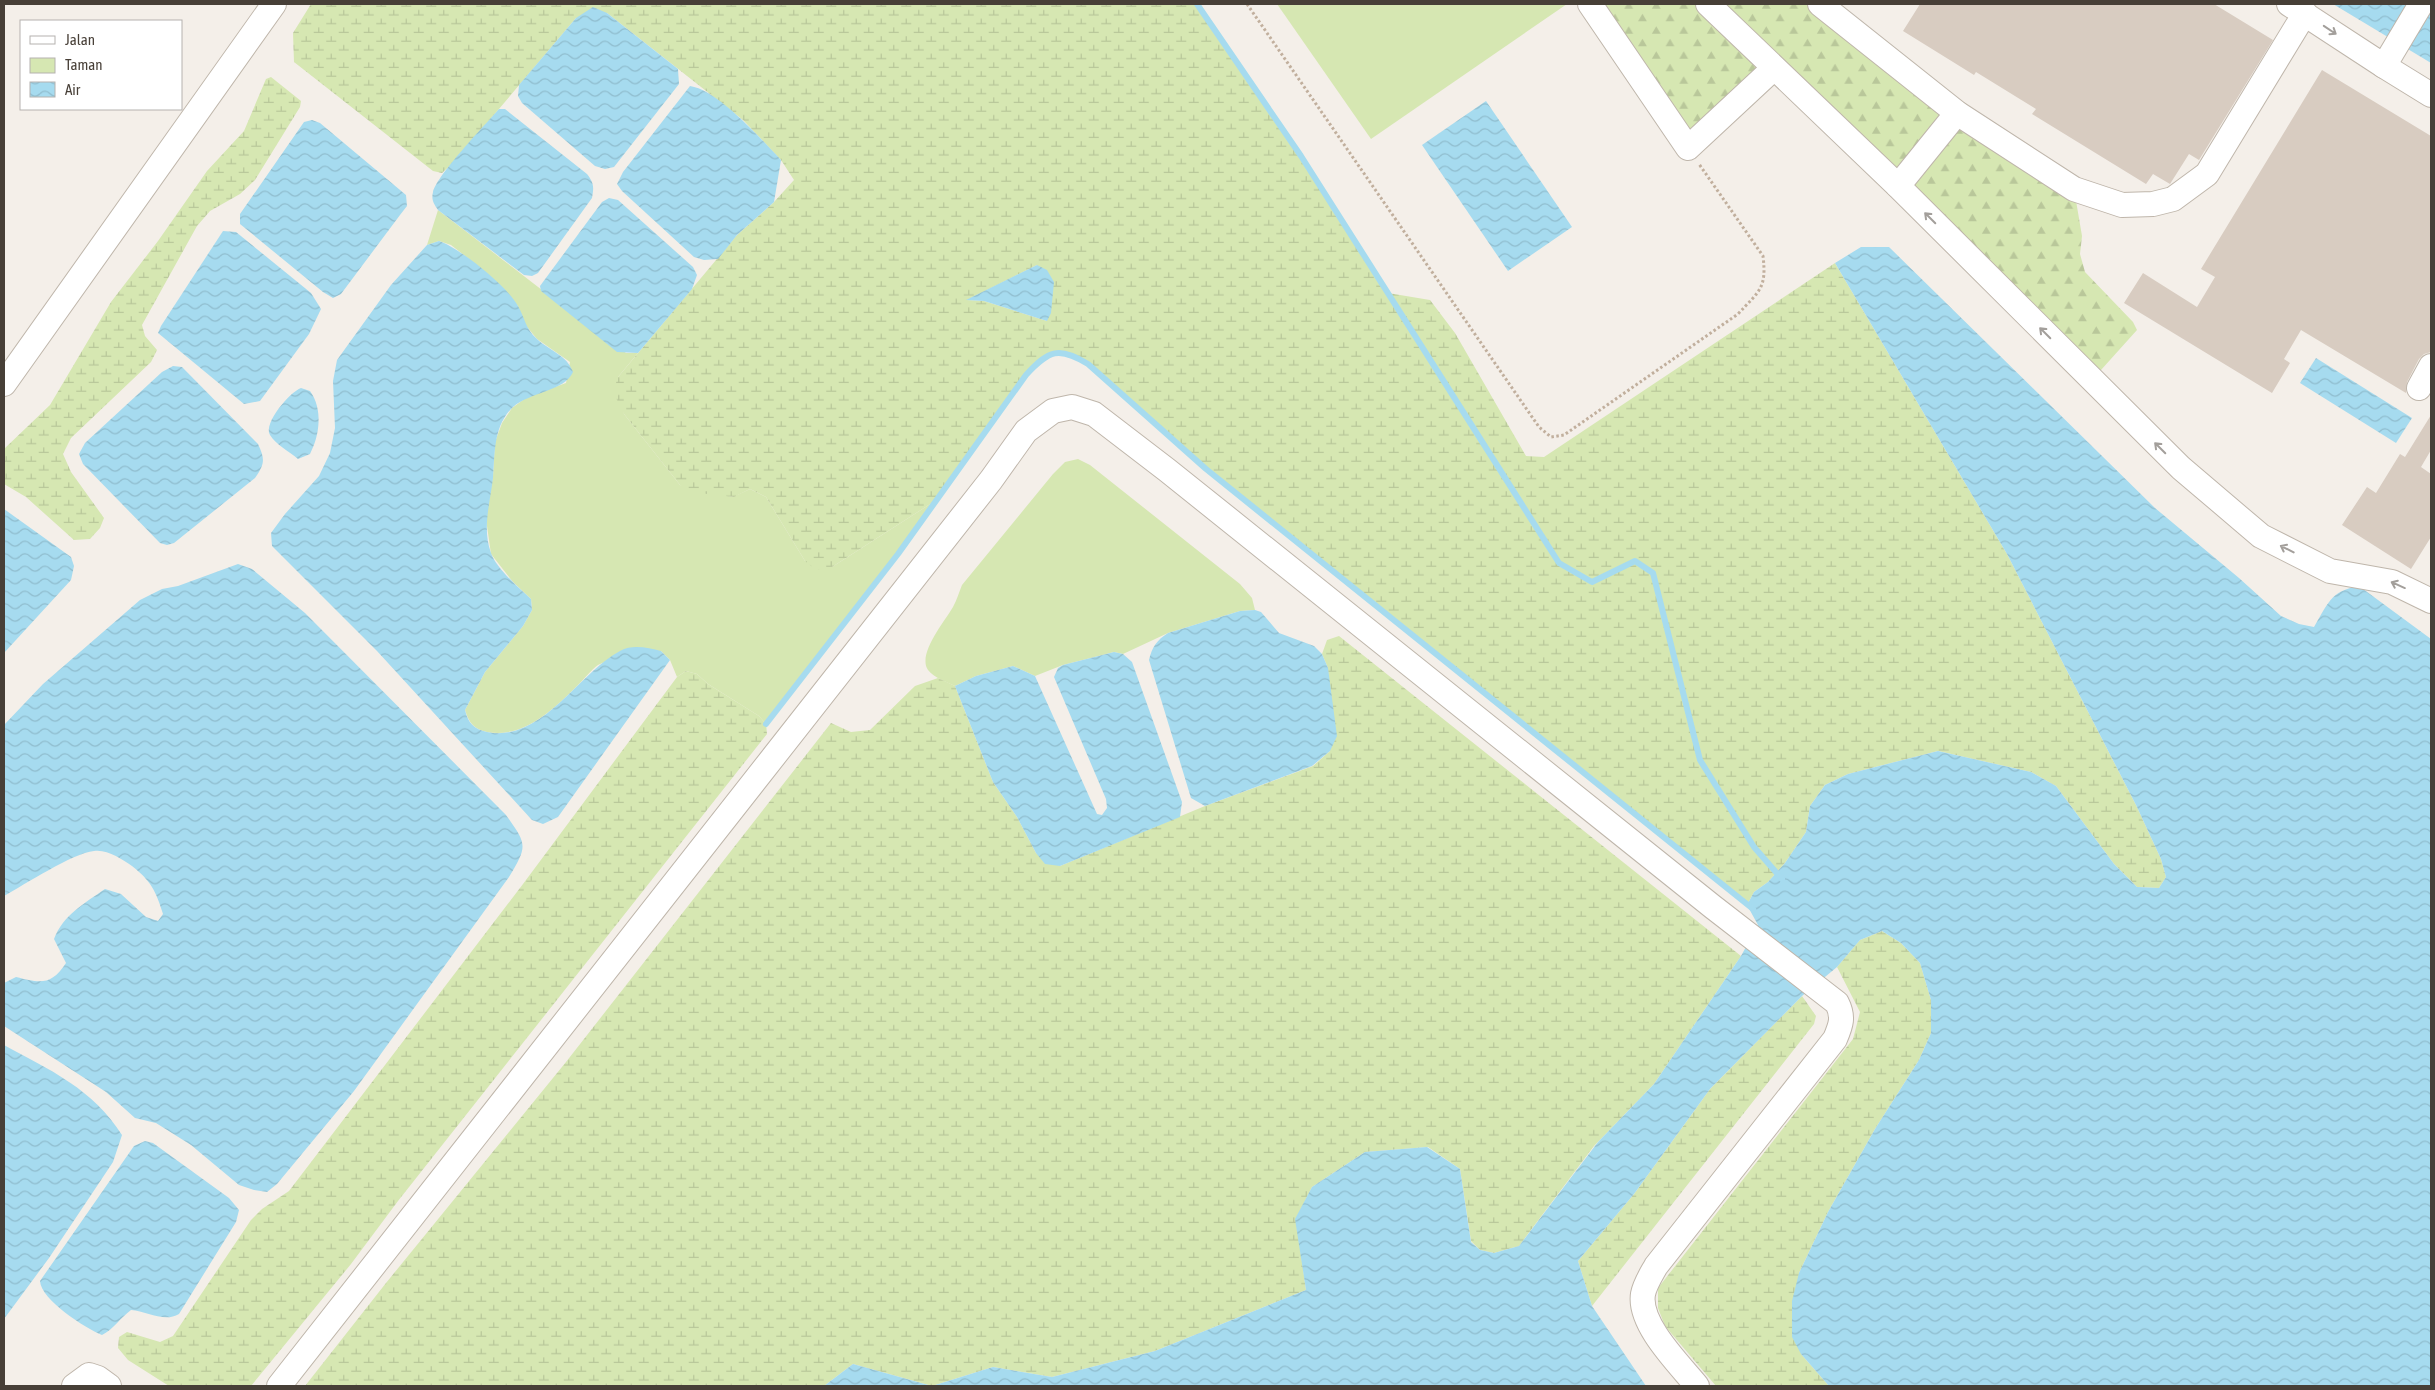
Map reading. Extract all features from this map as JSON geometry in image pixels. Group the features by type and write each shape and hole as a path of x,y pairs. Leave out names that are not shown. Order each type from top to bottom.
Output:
{"street":[{"path":"4,384 274,4"},
{"path":"1590,4 1688,148 1774,68"},
{"path":"1708,4 1898,186 2181,468 2261,536 2330,571 2392,582 2431,601"},
{"path":"1820,4 1957,113 2074,189 2122,204 2153,204 2173,199 2207,174 2297,9 2431,95"},
{"path":"2384,66 2421,4"},
{"path":"1898,186 1957,113"},
{"path":"2419,388 2431,366"},
{"path":"279,1386 991,480 1026,431 1053,411 1072,407 1094,414 1837,1003 1842,1012 1842,1023 1834,1040 1656,1266 1643,1295 1644,1310 1654,1333 1697,1386"},
{"path":"74,1386 89,1375 98,1378 109,1386"}],"path":[{"path":"1247,4 1539,427 1551,437 1564,436 1738,314 1762,289 1763,256 1688,148"}],"green space":[{"path":"311,4 1197,4 1301,156 1388,293 1430,300 1455,333 1526,456 1544,457 1835,263 2007,554 2136,805 2161,859 2166,877 2159,888 2137,887 2114,864 2056,786 2031,772 1938,751 1848,774 1825,785 1810,806 1806,832 1785,863 1768,882 1754,892 1747,905 1206,469 1088,364 1078,358 1062,353 1055,353 1041,360 1026,375 938,499 832,567 816,570 805,561 766,497 750,489 734,497 690,492 680,485 624,414 613,392 618,377 737,235 774,202 794,180 781,160 743,120 607,13 576,18 454,162 442,173 433,171 294,62 293,33","holes":["1037,265 1047,321 984,301 967,300"]},
{"path":"1277,4 1567,4 1371,139"},
{"path":"1590,4 1820,4 2074,189 2082,236 2080,254 2085,272 2133,322 2137,330 2092,380 1775,68 1688,148"},
{"path":"271,77 301,101 300,107 255,180 240,194 210,211 197,226 142,325 145,336 157,350 151,362 71,438 63,454 71,472 104,518 100,528 90,539 74,540 26,497 4,484 4,449 50,405 111,302 158,241 207,171 244,131 266,79"},
{"path":"438,210 626,353 638,353 618,377 624,414 680,485 733,497 750,489 766,497 805,561 832,567 938,499 766,724 759,716 708,684 697,674 686,671 677,677 670,660 661,651 598,665 549,712 538,720 514,731 501,733 487,732 475,727 470,722 465,710 485,672 523,626 532,610 531,599 513,582 491,554 486,519 493,476 495,442 502,423 512,408 527,397 566,383 570,362 537,339 523,322 518,306 503,289 474,263 451,245 439,241 427,245"},
{"path":"1078,459 1090,465 1240,584 1252,598 1255,610 1240,611 1168,633 1123,654 1114,652 1063,665 1035,676 1013,666 976,676 955,686 941,680 928,670 926,655 933,638 954,604 962,585 1053,474 1065,462"},
{"path":"1339,636 1741,956 1654,1084 1594,1146 1519,1246 1494,1253 1480,1250 1471,1241 1460,1169 1428,1147 1365,1152 1312,1187 1296,1219 1306,1290 1155,1351 1052,1377 993,1367 932,1386 853,1364 824,1386 305,1386 386,1283 566,1062 831,723 851,732 870,730 915,686 938,678 955,686 993,782 1017,817 1036,853 1060,866 1205,806 1313,766 1330,751 1328,668 1322,654 1327,640"},
{"path":"686,671 697,674 708,684 759,716 766,724 767,734 398,1201 351,1264 251,1386 169,1386 128,1360 118,1348 119,1337 127,1332 160,1342 173,1336 251,1220 262,1209 289,1191 523,884 677,677"},
{"path":"1882,931 1901,943 1920,963 1931,1000 1931,1033 1919,1060 1875,1129 1828,1212 1799,1273 1801,1354 1829,1386 1716,1386 1665,1326 1658,1308 1658,1288 1853,1039 1860,1012 1837,967 1860,940"},
{"path":"1802,996 1816,1016 1814,1024 1592,1306 1578,1261 1634,1194 1710,1089"}],"water":[{"path":"2333,4 2431,4 2431,63"},
{"path":"593,7 607,13 678,69 679,84 614,167 605,169 595,166 522,103 518,96 519,85 576,18"},
{"path":"690,86 701,89 726,106 751,128 781,160 774,202 737,235 718,259 704,260 694,257 622,191 617,184 623,172"},
{"path":"1486,101 1572,227 1508,271 1422,145"},
{"path":"499,109 505,109 587,174 593,185 592,198 538,273 532,276 524,275 438,210 432,195 436,184 443,174"},
{"path":"312,120 320,123 406,195 407,206 341,294 333,298 323,292 240,224 240,214 304,122"},
{"path":"609,198 618,200 693,267 697,275 692,289 638,353 617,352 541,291 540,286 602,202"},
{"path":"223,231 236,232 311,293 321,309 309,334 260,401 244,404 158,333"},
{"path":"439,241 459,251 494,278 518,306 533,335 567,361 573,372 563,383 528,398 513,407 506,415 498,431 487,525 488,544 498,565 531,599 532,610 523,626 485,672 465,710 468,718 472,725 482,731 507,733 525,727 542,717 604,661 620,651 640,647 661,651 670,660 558,817 543,824 532,820 377,651 272,546 271,533 285,514 319,476 330,453 335,428 333,381 337,360 391,285 427,245"},
{"path":"1861,247 1889,247 2155,508 2239,578 2281,616 2299,624 2314,627 2327,605 2336,595 2349,588 2359,586 2431,639 2431,1386 1829,1386 1801,1354 1792,1337 1792,1301 1799,1273 1828,1212 1875,1129 1919,1060 1931,1033 1931,1000 1920,963 1901,943 1882,931 1860,940 1837,967 1802,996 1710,1089 1634,1194 1578,1261 1592,1306 1646,1386 932,1386 993,1367 1052,1377 1155,1351 1306,1290 1295,1219 1312,1187 1365,1152 1427,1147 1460,1169 1471,1242 1480,1250 1494,1253 1519,1246 1598,1142 1654,1084 1741,956 1758,925 1747,905 1754,892 1768,882 1785,863 1806,832 1810,806 1825,785 1848,774 1938,751 2031,772 2056,786 2114,864 2137,887 2159,888 2166,877 2161,859 2136,805 2007,554 1835,263"},
{"path":"1037,265 1047,270 1054,282 1051,313 1047,321 984,301 966,300"},
{"path":"2316,358 2412,418 2396,443 2300,383"},
{"path":"173,366 182,367 258,444 263,461 261,469 255,478 174,543 167,545 160,543 83,464 79,454 85,443 162,372"},
{"path":"301,388 310,391 314,398 319,422 316,439 310,454 298,459 275,442 269,430 270,423 279,408 291,395"},
{"path":"4,509 71,557 74,566 71,580 4,653"},
{"path":"238,564 252,569 305,613 506,815 518,833 522,845 520,858 509,877 354,1091 277,1184 267,1192 239,1185 191,1145 156,1123 135,1118 106,1092 4,1026 4,983 16,977 32,981 44,981 55,976 66,963 54,939 69,916 90,899 105,889 121,894 146,917 158,921 163,914 155,893 144,877 119,858 99,851 74,857 4,896 4,725 43,684 140,600 162,589 178,586"},
{"path":"1255,610 1261,612 1279,633 1314,646 1322,654 1328,668 1337,736 1330,751 1312,766 1205,806 1191,798 1149,660 1156,644 1168,633 1240,611"},
{"path":"1114,652 1123,654 1132,662 1182,802 1180,817 1060,866 1045,864 1036,853 1017,817 993,782 955,686 976,676 1013,666 1035,676 1097,814 1102,815 1107,808 1106,799 1054,677 1058,668 1063,665"},
{"path":"4,1045 54,1072 84,1093 98,1105 122,1135 113,1162 49,1258 4,1319"},
{"path":"145,1141 153,1143 229,1198 239,1210 236,1222 179,1314 161,1317 131,1310 102,1335 75,1320 56,1305 42,1288 40,1281 134,1146"},
{"path":"853,1364 932,1386 824,1386"}],"building":[{"path":"1920,4 2214,4 2273,40 2199,160 2189,154 2170,184 2153,174 2146,184 2032,114 2036,109 1976,72 1974,75 1903,31"},
{"path":"2322,70 2431,136 2431,352 2424,354 2419,359 2407,382 2406,393 2301,330 2284,359 2290,363 2272,393 2124,303 2143,273 2197,307 2215,277 2201,269"},
{"path":"2431,415 2431,450 2421,467 2431,474 2431,537 2411,569 2342,525 2367,487 2376,493 2400,454 2405,457"}],"waterway":[{"path":"1197,4 1301,156 1559,563 1592,582 1635,561 1653,573 1700,760 1754,847 1782,879"},
{"path":"766,724 898,554 1026,375 1041,360 1055,353 1062,353 1078,358 1088,364 1206,469 1753,909"}]}
